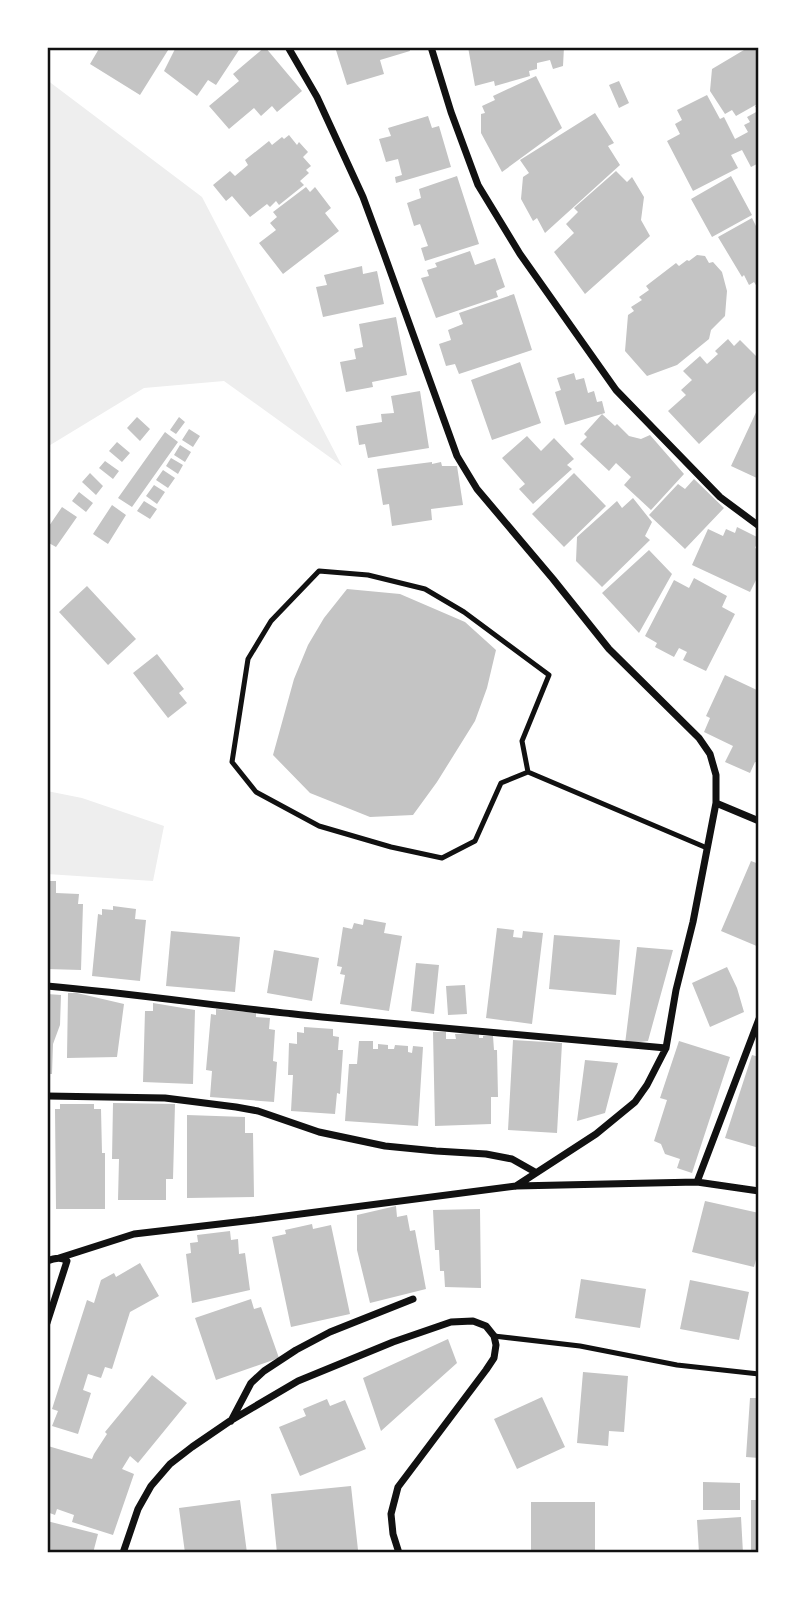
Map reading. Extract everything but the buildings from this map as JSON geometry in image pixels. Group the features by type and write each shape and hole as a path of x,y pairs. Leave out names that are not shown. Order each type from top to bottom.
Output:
{"street":[{"path":"288,47 317,97 363,197 457,456 477,489 609,649 699,738 710,754 716,775 716,803 666,1048 635,1102 596,1133 516,1186"},
{"path":"431,47 478,185 528,265 616,390 720,497 759,526"},
{"path":"716,803 759,821"},
{"path":"47,986 321,1017 666,1048"},
{"path":"697,1182 759,1020"},
{"path":"47,1096 165,1098 236,1107 258,1111 319,1132 385,1146 436,1152 486,1153 512,1159 535,1172"},
{"path":"47,1261 134,1234 516,1186 697,1182 759,1191"},
{"path":"47,1323 67,1261 59,1258"},
{"path":"230,1421 251,1384 264,1371 330,1332 412,1299"},
{"path":"123,1553 138,1509 150,1486 170,1464 230,1421 298,1381 393,1342 451,1322 473,1321 486,1326 494,1336 494,1358 398,1487 391,1514 399,1553"}],"lane":[{"path":"528,772 522,741 549,675 464,612 425,589 368,575 318,571 271,621 248,659 232,762 256,792 319,826 391,847 442,858 475,842 500,783 528,772 707,848"},
{"path":"494,1336 580,1346 677,1364 759,1374"}],"shaded area":[{"path":"47,80 202,197 342,466 224,381 144,388 47,447"},
{"path":"47,791 82,798 164,826 153,881 47,874"}]}
